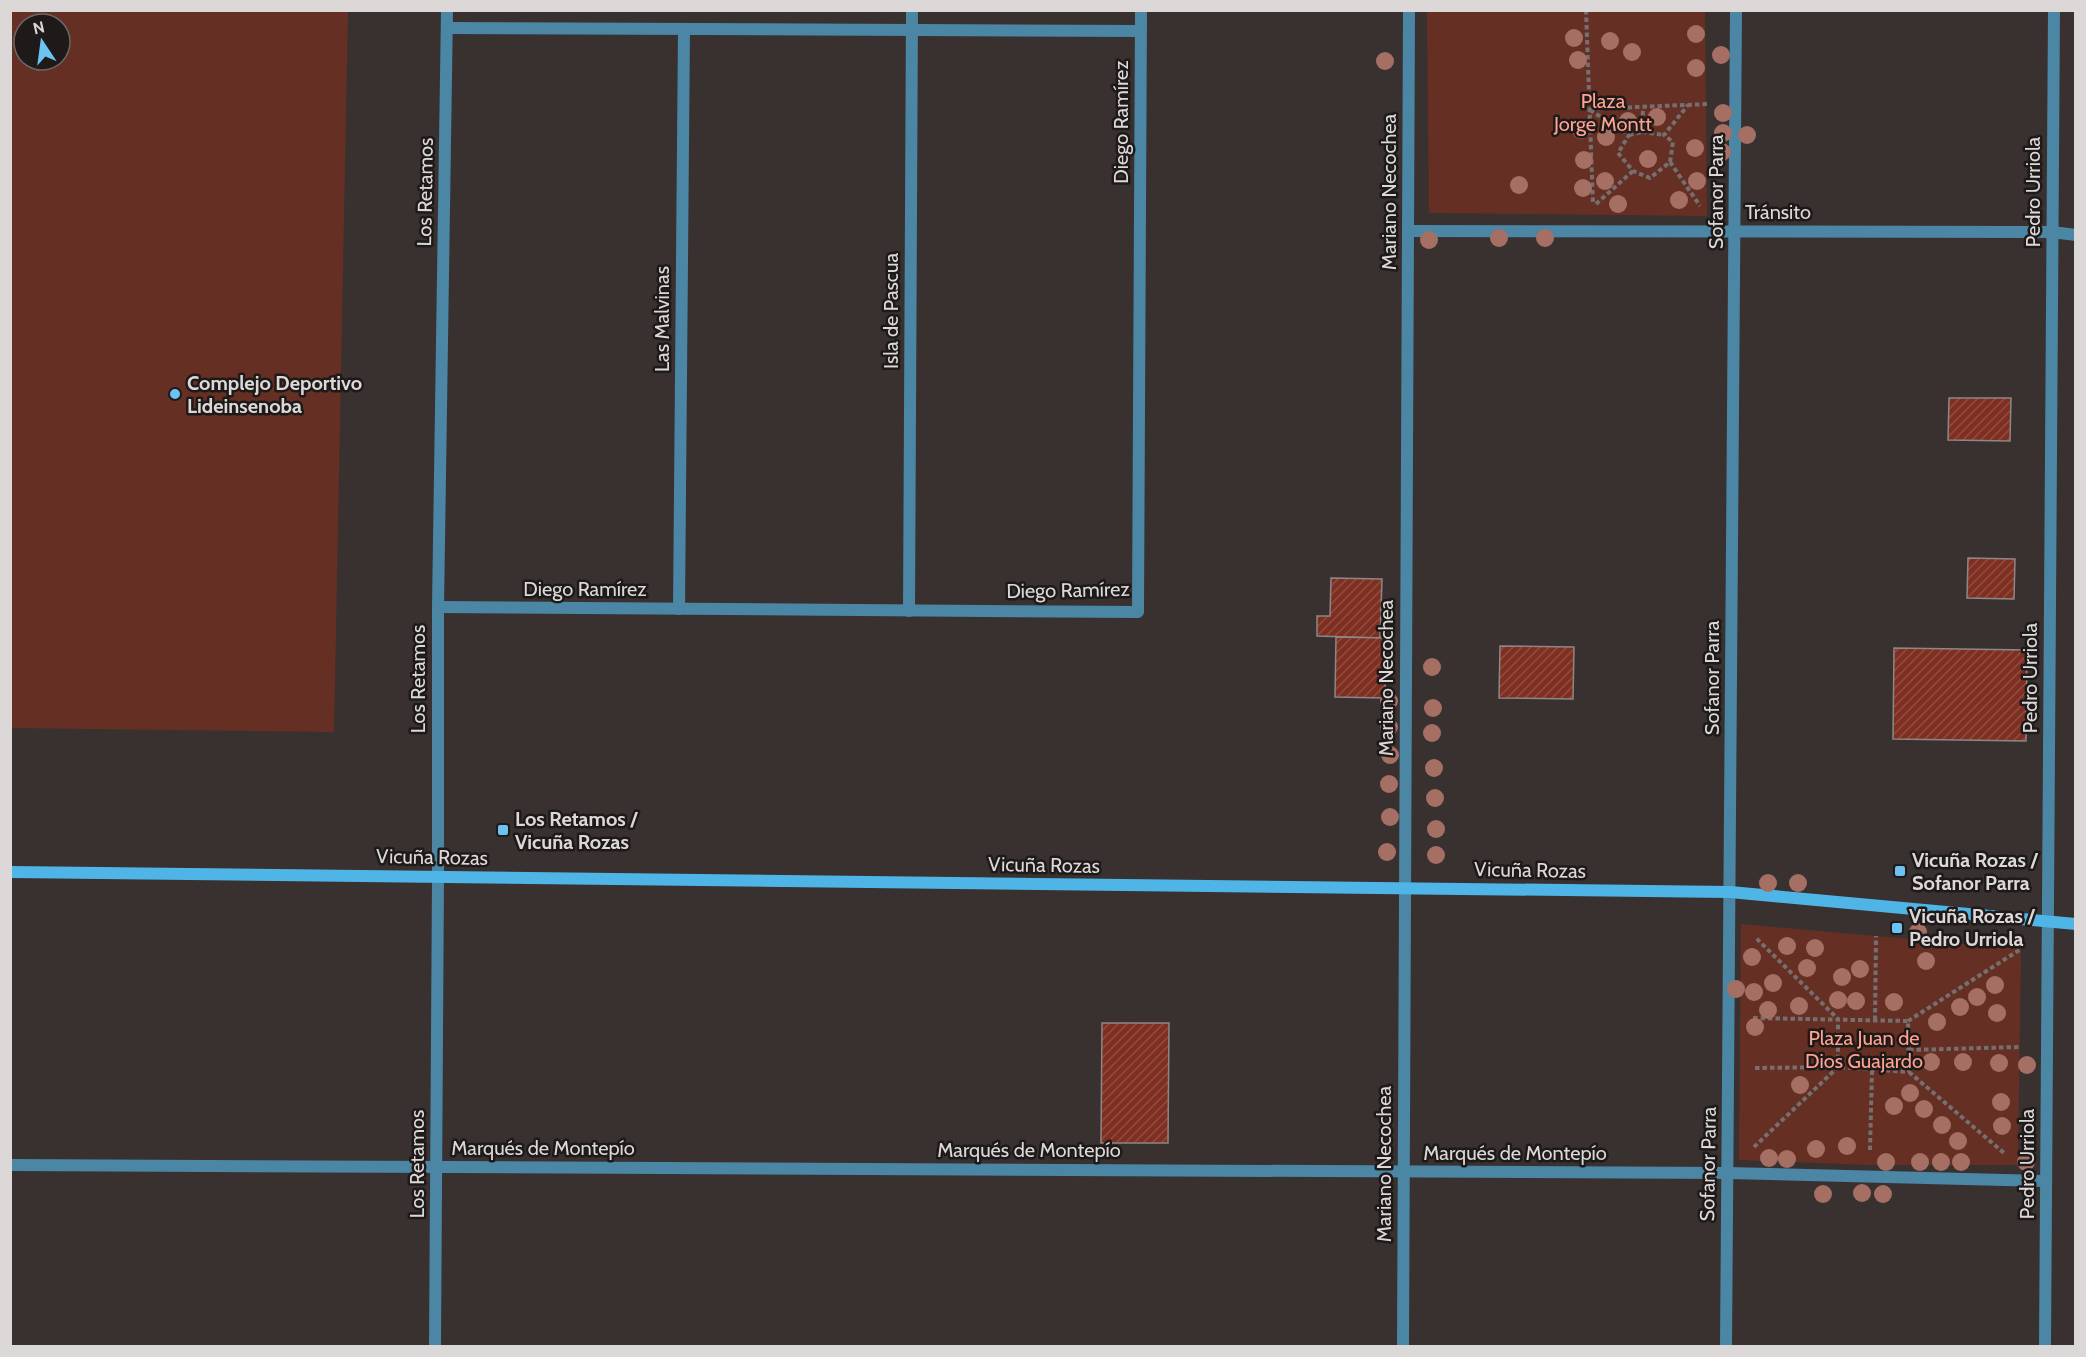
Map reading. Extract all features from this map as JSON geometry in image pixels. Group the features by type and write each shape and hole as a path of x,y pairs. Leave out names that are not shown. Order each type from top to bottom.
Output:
{"street":[{"name":"Los Retamos","path":"435,1347 438,608 447,10"},
{"name":"Isla de Pascua","path":"909,611 912,10"},
{"name":"Diego Ramírez","path":"438,608 1138,612 1141,10"},
{"name":"Mariano Necochea","path":"1403,1347 1409,10"},
{"name":"Sofanor Parra","path":"1726,1347 1736,10"},
{"name":"Pedro Urriola","path":"2045,1347 2054,10"},
{"path":"447,28 1141,31"},
{"name":"Las Malvinas","path":"679,609 684,29"},
{"name":"Tránsito","path":"1408,231 2052,232 2076,235"},
{"name":"Vicuña Rozas","path":"10,872 1730,892 2076,924"},
{"name":"Marqués de Montepío","path":"10,1166 1728,1173 2046,1180"}],"path":[{"path":"1586,10 1594,214"},
{"path":"1590,109 1712,104"},
{"path":"1664,135 1688,105"},
{"path":"1642,132 1643,108"},
{"path":"1590,109 1629,135"},
{"path":"1642,132 1664,135 1673,142 1670,162 1650,178 1633,171 1618,153 1629,135 1642,132"},
{"path":"1670,162 1701,207"},
{"path":"1593,206 1633,171"},
{"path":"1748,1153 1838,1067 1838,1019 1749,932"},
{"path":"1875,1020 1876,936"},
{"path":"1749,1018 1908,1021 2021,949"},
{"path":"1908,1021 1909,1072"},
{"path":"1909,1050 2019,1047"},
{"path":"1751,1068 1838,1067 1909,1072 2009,1158"},
{"path":"1870,1153 1872,1070"}],"green space":[{"name":"Complejo Deportivo Lideinsenoba","path":"10,11 348,11 334,732 11,728"},
{"name":"Plaza Jorge Montt","path":"1427,11 1705,11 1707,216 1429,213"},
{"name":"Plaza Juan de Dios Guajardo","path":"1741,924 2021,949 2018,1165 1870,1165 1739,1160"}],"building":[{"path":"1949,398 2011,398 2010,441 1948,440"},
{"path":"1968,558 2015,559 2014,599 1967,598"},
{"path":"1331,578 1382,579 1380,638 1317,636 1317,616 1330,616"},
{"path":"1336,637 1386,638 1385,698 1335,697"},
{"path":"1500,646 1574,647 1573,699 1499,698"},
{"path":"1894,648 2027,650 2026,741 1893,739"},
{"path":"1102,1023 1169,1023 1168,1143 1101,1143"}],"place":[{"name":"Complejo Deportivo Lideinsenoba","path":"175,394"},
{"name":"Los Retamos / Vicuña Rozas","path":"503,830"},
{"name":"Vicuña Rozas / Sofanor Parra","path":"1900,871"},
{"name":"Vicuña Rozas / Pedro Urriola","path":"1897,928"}]}
